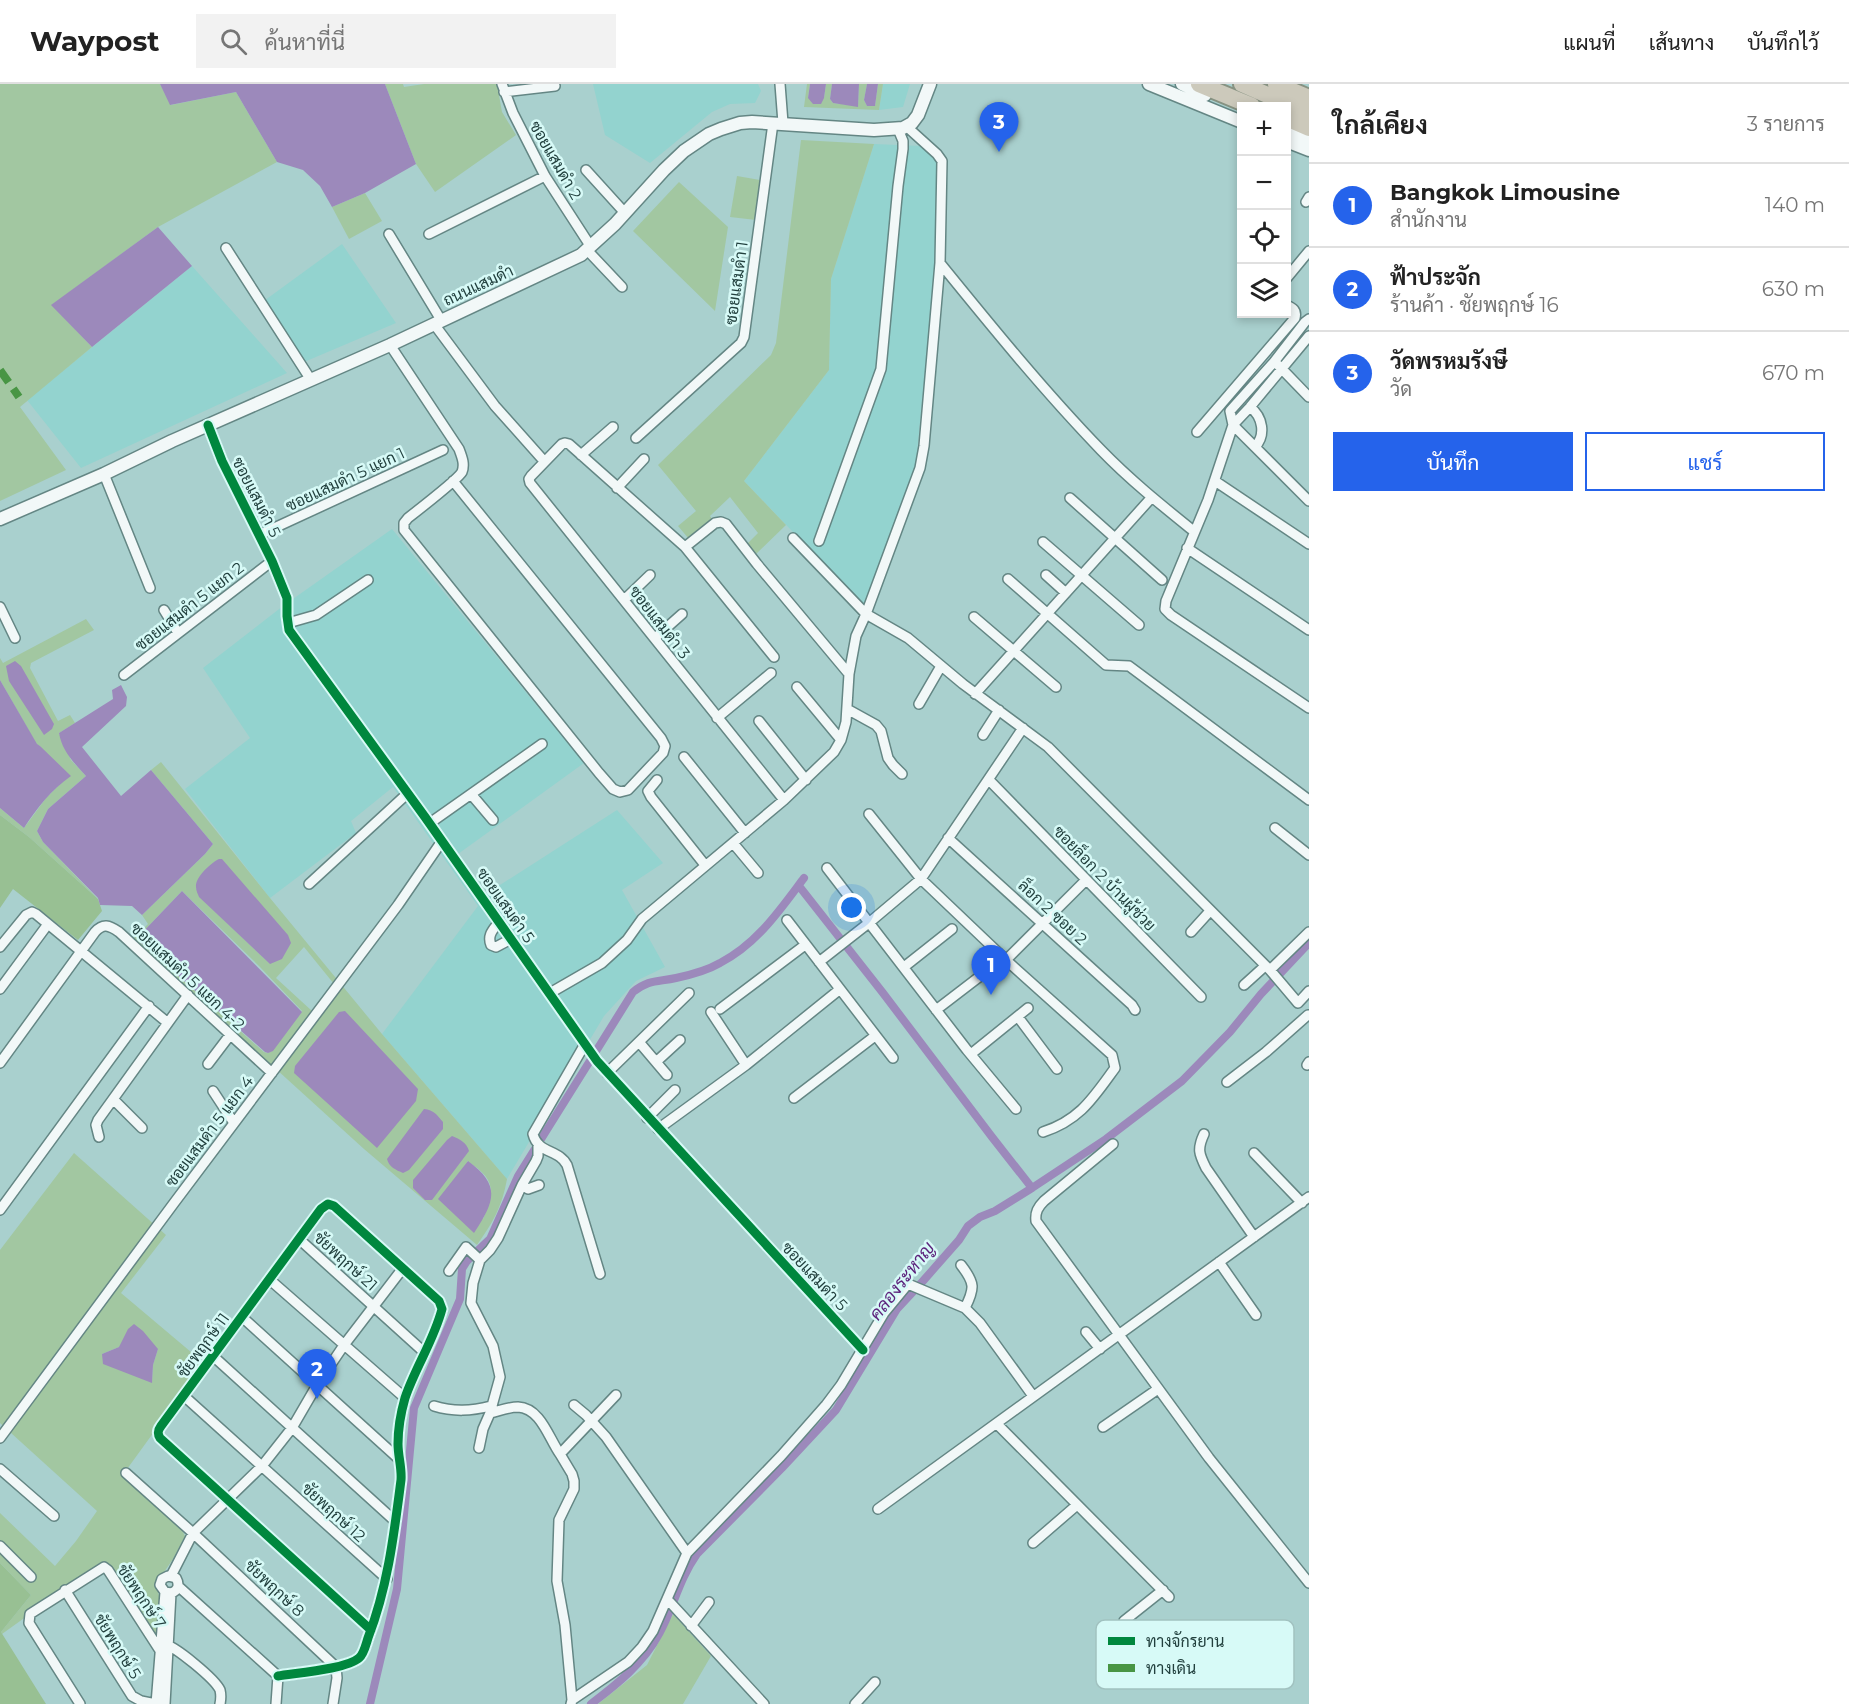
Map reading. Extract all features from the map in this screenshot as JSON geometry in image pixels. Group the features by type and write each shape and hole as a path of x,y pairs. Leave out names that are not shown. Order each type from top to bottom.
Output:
{"highway":[{"path":"1199,84 1242,102"},
{"path":"1242,84 1309,113"},
{"path":"1276,84 1309,98"},
{"path":"1209,91 1246,102"},
{"path":"1291,122 1309,129"}],"street":[{"name":"ซอยแสมดำ 1","path":"636,438 741,343 744,337 778,123 780,84"},
{"path":"902,128 912,123 918,115 930,84"},
{"path":"1149,84 1237,120"},
{"path":"1182,84 1209,91 1237,108"},
{"path":"1297,84 1309,89"},
{"path":"503,88 555,87"},
{"name":"ซอยแสมดำ 2","path":"503,88 545,176 589,249 622,286"},
{"name":"ถนนแสมดำ","path":"0,519 390,345 581,255 625,213 664,170 684,151 708,134 740,123 778,123 874,130 902,128"},
{"path":"550,993 602,963 627,940 642,919 784,801 834,752 841,740 846,722 849,674 856,636 920,468 928,405 940,263 942,161 937,154 902,128"},
{"path":"819,541 881,369 903,149 902,128"},
{"path":"1291,133 1309,141"},
{"path":"1291,143 1309,150"},
{"path":"586,170 625,213"},
{"path":"429,234 545,176"},
{"path":"389,234 438,322 495,406 544,461"},
{"path":"226,248 311,380"},
{"path":"1291,274 1309,251"},
{"path":"940,263 1007,345 1102,451 1191,529"},
{"path":"1197,432 1295,318 1296,313 1291,307"},
{"path":"1309,319 1297,332 1250,407 1233,425 1215,481 1166,601 1166,609 1171,615 1309,708"},
{"path":"1297,332 1308,338 1230,411 1233,425 1309,501"},
{"path":"390,345 459,449 464,461 461,474 408,518 404,523 404,530 599,773 613,789 620,792 628,790 663,753 665,746 661,738 453,481"},
{"path":"1277,365 1309,397"},
{"path":"1250,407 1258,414 1261,422 1261,438 1255,447"},
{"name":"ซอยแสมดำ 5","path":"208,425 222,461 272,561 287,598 289,630 408,793 597,1061 647,1118 863,1350"},
{"path":"581,455 613,427"},
{"name":"ซอยแสมดำ 3","path":"774,657 685,547 569,444 565,443 531,476 530,483 784,801"},
{"name":"ซอยแสมดำ 5 แยก 1","path":"259,535 443,450"},
{"path":"617,488 644,459"},
{"path":"104,474 150,588"},
{"path":"1215,481 1309,544"},
{"path":"975,694 1152,497"},
{"path":"1070,498 1162,580"},
{"path":"685,547 716,523 726,524 849,674"},
{"path":"793,538 866,614 908,638 975,694 1048,747 1272,973 1298,1003 1309,991"},
{"path":"1043,542 1139,625"},
{"path":"1187,548 1309,630"},
{"name":"ซอยแสมดำ 5 แยก 2","path":"124,675 272,561"},
{"path":"624,600 650,575"},
{"path":"1047,575 1066,593"},
{"path":"1008,579 1106,665 1129,666 1309,800"},
{"path":"288,623 316,615 368,580"},
{"path":"0,607 15,638"},
{"path":"164,610 178,633"},
{"path":"655,638 682,614"},
{"path":"974,617 1056,687"},
{"path":"919,704 941,666"},
{"path":"717,718 771,673"},
{"path":"797,687 841,740"},
{"path":"847,709 881,731 888,758 902,774"},
{"path":"983,735 999,710"},
{"path":"759,721 806,780"},
{"path":"819,962 921,879 1023,728"},
{"path":"430,824 542,744"},
{"path":"684,757 744,833"},
{"path":"657,780 648,791 651,797 705,865"},
{"name":"ซอยล็อก 2 บ้านผู้ช่วย","path":"989,780 1201,997"},
{"path":"309,884 408,793"},
{"path":"471,794 493,820"},
{"path":"869,814 921,879 1006,960 1112,1055 1115,1068 1082,1110 1070,1121 1043,1132"},
{"path":"1275,828 1309,855"},
{"name":"ล็อก 2 ซอย 2","path":"948,838 1135,1010"},
{"name":"ซอยแสมดำ 5 แยก 4","path":"0,1438 398,905 442,842"},
{"path":"733,843 758,873"},
{"path":"827,867 936,1010 1016,1109"},
{"path":"1006,960 1086,880"},
{"path":"1191,932 1210,911"},
{"path":"0,947 24,917 32,912 168,1023"},
{"path":"787,920 893,1058"},
{"path":"499,922 490,933 491,945 496,947 511,939"},
{"path":"0,989 48,924"},
{"name":"ซอยแสมดำ 5 แยก 4-2","path":"0,1063 99,928 106,925 111,926 272,1073"},
{"path":"904,967 952,929"},
{"path":"1244,985 1272,973 1309,932"},
{"path":"720,1009 805,945"},
{"path":"936,1010 996,964"},
{"path":"658,1129 746,1065 839,990"},
{"path":"607,1073 689,993"},
{"path":"99,1137 96,1125 188,995"},
{"path":"0,1210 149,1006"},
{"path":"971,1054 1028,1008"},
{"path":"711,1012 746,1065"},
{"path":"1227,1082 1308,1015"},
{"path":"1018,1017 1057,1069"},
{"path":"207,1064 230,1035"},
{"path":"794,1098 875,1036"},
{"path":"656,1062 680,1040"},
{"path":"639,1042 667,1075"},
{"path":"479,1448 500,1377 490,1338 471,1303 472,1283 480,1260 498,1238 538,1156 538,1146 533,1134 585,1045"},
{"path":"647,1118 675,1090"},
{"path":"213,1091 234,1123"},
{"path":"113,1099 142,1128"},
{"path":"1204,1134 1200,1144 1206,1168 1254,1237"},
{"path":"1113,1144 1044,1201 1038,1207 1035,1215 1036,1221 1209,1458 1309,1583"},
{"path":"538,1146 560,1156 567,1165 600,1274"},
{"path":"878,1509 1305,1200 1254,1153"},
{"path":"522,1185 528,1189 539,1185"},
{"path":"0,1190 9,1197"},
{"name":"ชัยพฤกษ์ 11","path":"228,1499 160,1438 158,1430 299,1239 325,1205 331,1204 403,1268"},
{"name":"ชัยพฤกษ์ 21","path":"299,1239 426,1353"},
{"path":"449,1271 466,1247 480,1260"},
{"path":"1219,1262 1256,1315"},
{"path":"961,1265 969,1275 972,1284 972,1293 965,1308"},
{"path":"156,1704 162,1645 171,1591 176,1578 165,1577 161,1581 161,1588 171,1591 278,1676 336,1667 359,1658 371,1630 387,1579 401,1480 398,1445 405,1398 426,1353 442,1305 403,1268 372,1305 317,1385 292,1428 262,1466 193,1533 171,1576"},
{"path":"269,1279 405,1398"},
{"path":"572,1702 628,1662 642,1647 670,1603 687,1553 826,1405 841,1385 874,1329 908,1284 965,1308 980,1323 1033,1396"},
{"path":"242,1317 400,1460"},
{"path":"1086,1332 1100,1349"},
{"path":"213,1356 396,1522"},
{"path":"1103,1427 1158,1389"},
{"path":"560,1454 616,1395"},
{"name":"ชัยพฤกษ์ 12","path":"184,1396 387,1579"},
{"path":"574,1405 606,1437 687,1553"},
{"path":"434,1406 463,1412 524,1408 541,1421 572,1474 574,1489 559,1520 557,1581 565,1625 572,1702"},
{"path":"997,1424 1166,1593 1127,1620"},
{"path":"0,1469 54,1516"},
{"name":"ชัยพฤกษ์ 8","path":"126,1473 336,1667"},
{"path":"228,1499 371,1630"},
{"path":"1034,1543 1077,1505"},
{"path":"0,1546 31,1577"},
{"name":"ชัยพฤกษ์ 7","path":"65,1590 101,1568 106,1568 162,1645"},
{"path":"65,1590 30,1614 29,1619 80,1704"},
{"name":"ชัยพฤกษ์ 5","path":"65,1590 132,1696 141,1701 156,1704"},
{"path":"691,1626 709,1602"},
{"path":"670,1603 765,1704"},
{"path":"162,1645 165,1704"},
{"path":"162,1645 182,1654 216,1684 221,1695 220,1704"},
{"path":"333,1704 337,1678 336,1667"},
{"path":"276,1704 278,1676"},
{"path":"855,1704 875,1682"}],"shaded area":[{"path":"160,84 385,84 416,164 365,193 332,207 320,186 303,170 277,162 236,92 170,105"},
{"path":"593,84 758,84 761,91 755,103 730,104 712,112 650,163 605,135"},
{"path":"810,84 826,84 821,104 813,104 808,98"},
{"path":"832,84 859,84 858,107 833,103 830,99"},
{"path":"867,84 878,84 875,106 867,106 864,100"},
{"path":"883,84 910,84 903,107 879,110"},
{"path":"874,144 922,146 937,161 936,260 916,463 865,607 744,481 829,370 831,279"},
{"path":"158,227 192,266 92,347 51,305"},
{"path":"342,244 396,323 297,365 257,306"},
{"path":"192,266 287,373 81,468 27,400"},
{"path":"392,529 584,763 458,854 486,894 617,810 663,863 622,890 665,967 636,981 604,1016 507,1179 382,1034 478,906 393,787 351,821 356,833 270,898 185,789 250,738 203,668 283,606"},
{"path":"15,661 21,666 54,724 52,729 44,735 9,681 6,666"},
{"path":"0,680 37,744 71,776 45,800 24,828 0,808"},
{"path":"121,685 127,697 126,706 82,747 121,796 151,770 213,844 142,915 132,906 100,905 98,898 43,842 37,831 48,809 86,776 66,751 59,733 113,699 112,690"},
{"path":"219,859 222,859 288,935 291,943 282,959 270,964 199,897 196,887 198,879"},
{"path":"182,891 302,1012 273,1051 265,1052 140,942 139,936"},
{"path":"345,1011 418,1089 416,1101 377,1148 294,1073 295,1066 339,1012"},
{"path":"424,1109 437,1115 443,1122 443,1129 409,1170 403,1173 391,1166 387,1159"},
{"path":"452,1136 463,1142 469,1151 432,1200 425,1200 413,1188 413,1180"},
{"path":"468,1161 486,1178 491,1194 487,1212 474,1233 438,1199"},
{"path":"134,1324 158,1349 153,1365 152,1383 103,1364 102,1354 119,1347 128,1329"}],"green space":[{"path":"0,84 160,84 171,105 236,92 277,162 158,227 52,305 92,347 20,407 66,470 0,501"},
{"path":"385,84 403,84 404,87 424,84 497,84 502,112 516,135 435,192 416,164"},
{"path":"807,84 810,84 808,98 824,98 826,84 832,84 830,99 833,103 858,106 859,84 867,84 864,100 867,106 875,106 878,84 883,84 879,110 804,107"},
{"path":"801,140 874,144 831,279 829,370 744,481 786,525 755,555 747,544 758,533 730,497 710,516 713,520 689,539 678,526 696,511 658,465 771,355 776,343"},
{"path":"737,176 760,180 756,220 730,217"},
{"path":"679,182 728,227 715,311 633,231"},
{"path":"365,193 382,221 349,239 332,207"},
{"path":"86,619 94,630 31,663 30,668 58,721 70,715 75,723 59,733 71,760 86,776 48,809 37,831 43,842 98,899 29,837 0,815 0,808 24,828 46,798 59,785 40,746 37,745 0,680 0,658 3,663"},
{"path":"161,762 382,1034 507,1179 496,1214 477,1245 364,1149 133,939 148,924 142,915 213,844 151,770","holes":["196,887 270,964 200,897","182,891 302,1011 268,1053 264,1052 140,942 139,936","304,947 334,984 312,1011 276,978","467,1161 483,1174 490,1186 490,1201 483,1219"]},
{"path":"0,815 29,837 98,899 102,911 78,940 13,889 0,908"},
{"path":"74,1153 166,1235 121,1293 204,1363 122,1476 182,1530 185,1536 160,1578 158,1593 161,1599 156,1638 107,1563 101,1563 2,1634 1,1632 31,1595 0,1563 0,1513 55,1566 97,1511 0,1423 0,1250","holes":["119,1347 158,1349 153,1365 152,1382 132,1374 102,1354"]},
{"path":"0,1563 31,1595 1,1632 46,1704 0,1704"},
{"path":"673,1614 711,1656 683,1704 598,1704 647,1665"}],"waterway":[{"path":"370,1704 397,1589 414,1408 460,1299 462,1269 467,1261 490,1239 518,1176 633,992 649,983 681,977 715,966 733,955 757,936 804,878"},
{"path":"799,886 1032,1188"},
{"name":"คลองระหาญ","path":"591,1704 620,1681 646,1654 664,1624 685,1574 697,1554 836,1410 897,1309 959,1240 968,1226 1032,1188 1106,1139 1182,1081 1230,1032 1261,994 1309,943"}],"marked path":[{"path":"0,370 19,397"}],"cycle path":[{"path":"208,425 222,461 272,561 287,598 289,630 425,817 597,1061 863,1350"},
{"path":"278,1676 344,1665 359,1658 365,1649 381,1599 393,1540 401,1480 398,1444 402,1409 442,1309 439,1301 334,1206 328,1204 321,1209 158,1433 160,1438 371,1630"}],"place":[{"name":"วัดพรหมรังษี","path":"999,152"},
{"name":"Bangkok Limousine","path":"991,995"},
{"name":"ฟ้าประจัก","path":"317,1399"}]}
